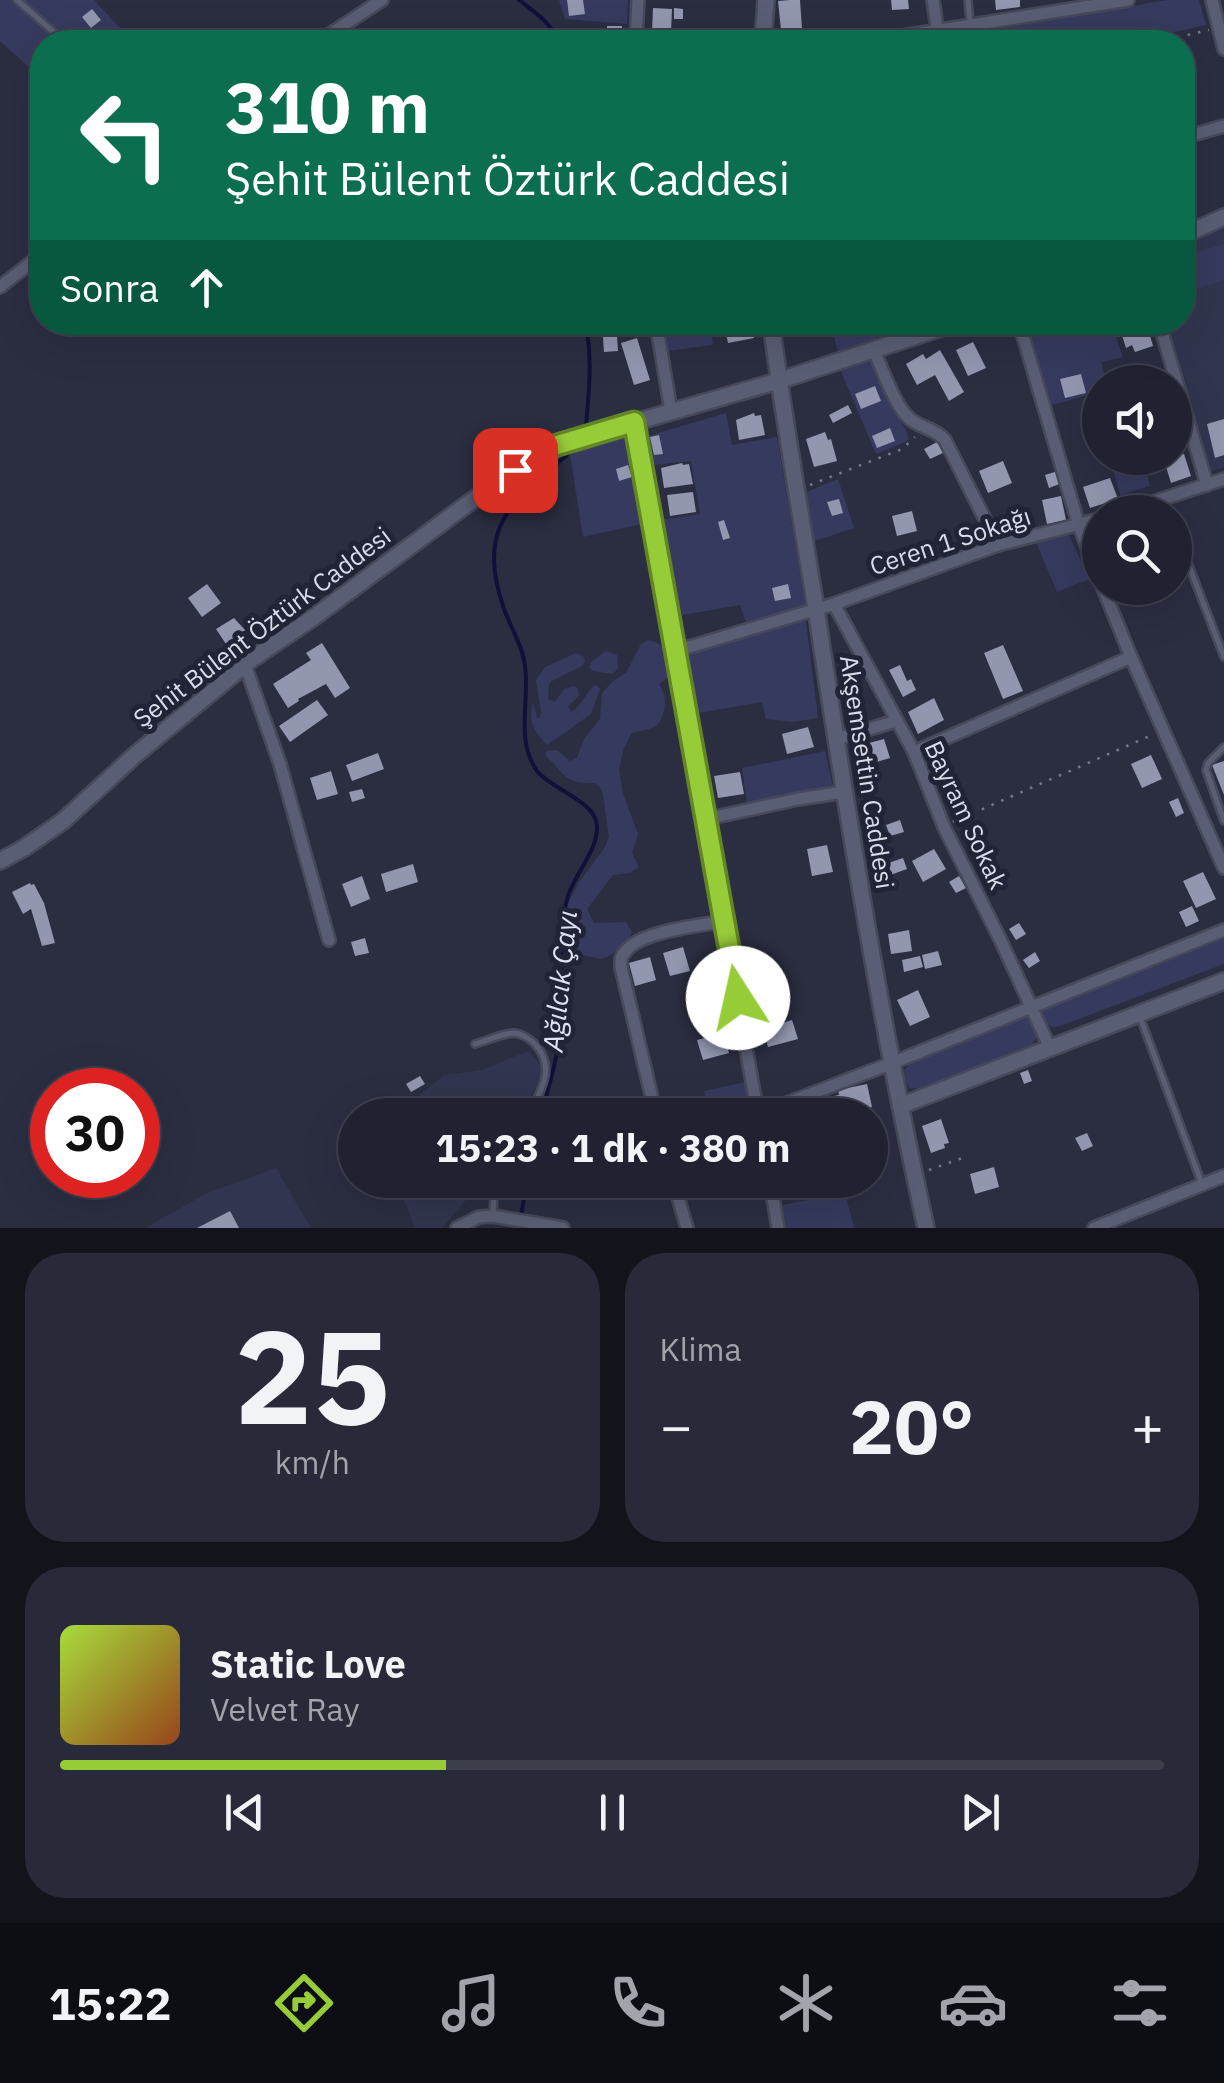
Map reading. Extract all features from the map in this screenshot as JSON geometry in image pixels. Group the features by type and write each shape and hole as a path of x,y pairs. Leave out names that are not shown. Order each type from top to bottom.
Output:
{"street":[{"path":"336,30 382,0"},
{"path":"637,30 638,0"},
{"path":"763,30 766,0"},
{"path":"933,0 937,30"},
{"path":"958,30 1128,0"},
{"path":"1212,0 1224,49"},
{"path":"1195,134 1224,126"},
{"path":"1195,230 1224,217"},
{"path":"0,287 30,263"},
{"path":"658,335 672,411"},
{"name":"Akşemsettin Caddesi","path":"773,335 844,792 900,1106 926,1228"},
{"path":"755,1098 634,422 921,335"},
{"path":"1023,335 1082,534"},
{"path":"1162,335 1207,485"},
{"path":"874,351 901,409 946,440 998,545"},
{"name":"Şehit Bülent Öztürk Caddesi","path":"0,861 62,821 245,665 496,483 563,443 634,422"},
{"path":"1187,495 1224,478"},
{"name":"Ceren 1 Sokağı","path":"676,650 834,604 998,545 1082,525"},
{"name":"Bayram Sokak","path":"834,604 914,752 944,826 1050,1048"},
{"path":"1111,605 1224,868"},
{"path":"914,752 1131,658"},
{"path":"245,665 280,764 329,940"},
{"path":"836,739 896,720"},
{"path":"706,819 844,792"},
{"path":"652,1098 621,957 641,940 724,921"},
{"path":"800,1098 1224,930"},
{"path":"900,1106 1224,981"},
{"path":"1094,1228 1224,1176"},
{"path":"678,1198 687,1228"},
{"path":"773,1198 778,1228"},
{"path":"457,1228 479,1217 493,1216 563,1228"}],"lane":[{"path":"17,0 52,30"},
{"path":"968,0 970,26"},
{"path":"1192,573 1224,656"},
{"path":"1224,747 1206,770 1224,821"},
{"path":"1139,1014 1202,1185"},
{"path":"475,1044 514,1033 528,1038 545,1060 547,1076 537,1098"},
{"path":"493,1216 494,1198"}],"path":[{"path":"1195,33 1218,28"},
{"path":"795,491 902,449 912,442 920,425"},
{"path":"944,826 1162,730"},
{"path":"914,1175 966,1157"}],"shaded area":[{"path":"0,0 94,0 122,30 30,30 30,68 0,41"},
{"path":"559,0 628,0 627,24 565,19"},
{"path":"1167,0 1199,0 1206,25 1184,30 993,30"},
{"path":"1224,228 1224,467 1208,472 1192,415 1192,365 1178,365 1169,335 1195,335 1195,241"},
{"path":"1224,244 1224,280 1195,289 1195,252"},
{"path":"664,335 712,335 713,345 666,351"},
{"path":"833,335 876,335 878,340 839,355"},
{"path":"1030,335 1115,335 1123,357 1101,362 1102,365 1082,365 1082,397 1052,405"},
{"path":"871,358 908,435 905,442 876,454 839,367"},
{"path":"726,413 732,445 777,437 806,610 747,626 740,605 682,615 661,520 700,514 691,461 653,465 648,436"},
{"path":"625,432 646,523 583,537 569,448"},
{"path":"1115,475 1147,475 1150,486 1120,495"},
{"path":"838,479 854,528 812,542 804,493"},
{"path":"1068,533 1082,564 1082,582 1057,592 1036,542"},
{"path":"805,614 818,718 793,722 766,719 762,702 693,714 684,650"},
{"path":"648,640 667,651 673,666 671,674 659,684 665,699 660,722 631,734 619,769 623,794 638,834 632,853 639,867 630,873 613,875 587,909 594,923 626,922 632,932 627,942 602,959 566,952 557,945 559,919 609,837 600,787 566,777 546,756 546,751 557,750 570,761 577,758 584,739 600,719 602,693 626,673 641,644"},
{"path":"606,651 617,655 618,668 613,674 589,667"},
{"path":"576,653 585,662 549,684 548,699 555,702 564,689 574,686 579,696 568,706 571,712 595,685 600,689 591,714 547,745 532,721 533,702 537,718 541,712 536,680 545,667"},
{"path":"825,751 833,787 747,803 742,768"},
{"path":"1224,930 1224,964 1060,1026 1049,1025 1042,1017 1039,1008"},
{"path":"1027,1016 1035,1024 1037,1036 1032,1045 922,1089 909,1088 902,1073 909,1064"},
{"path":"528,1051 544,1069 531,1098 416,1098 444,1075 482,1070"},
{"path":"746,1082 748,1098 705,1098 704,1091"},
{"path":"276,1168 311,1228 145,1228 207,1193"},
{"path":"403,1198 468,1198 442,1228 415,1228"},
{"path":"846,1198 854,1228 786,1228 782,1205"}],"building":[{"path":"567,0 583,0 585,14 569,16"},
{"path":"800,0 802,29 781,30 778,1"},
{"path":"891,0 908,0 909,9 892,10"},
{"path":"995,0 1020,0 1020,7 996,10"},
{"path":"653,8 672,9 671,30 652,30"},
{"path":"674,8 683,9 683,19 674,19"},
{"path":"92,9 101,20 91,28 82,17"},
{"path":"726,335 753,335 754,338 728,343"},
{"path":"1122,335 1150,335 1153,346 1135,352 1132,345 1126,348"},
{"path":"617,336 618,351 604,352 603,337"},
{"path":"637,338 650,380 634,385 621,343"},
{"path":"973,342 986,368 968,376 956,350"},
{"path":"940,350 964,392 949,401 935,375 917,385 906,364"},
{"path":"1081,374 1082,394 1065,398 1060,379"},
{"path":"875,386 881,401 861,409 855,394"},
{"path":"848,405 852,413 833,423 829,415"},
{"path":"754,413 761,415 765,435 739,440 736,420"},
{"path":"1224,419 1224,455 1215,458 1207,424"},
{"path":"890,428 895,441 877,448 872,436"},
{"path":"825,432 837,461 814,467 806,439"},
{"path":"659,435 663,454 654,455 650,437"},
{"path":"937,442 943,453 930,459 924,449"},
{"path":"1003,461 1012,483 988,493 979,471"},
{"path":"689,464 693,484 664,488 661,468"},
{"path":"628,465 632,477 619,481 616,469"},
{"path":"1058,471 1062,483 1049,488 1045,475"},
{"path":"1169,475 1191,475 1191,476 1171,483"},
{"path":"1110,478 1116,495 1086,495 1083,487"},
{"path":"693,492 696,512 670,516 667,495"},
{"path":"1061,496 1066,520 1047,524 1042,500"},
{"path":"839,499 843,513 832,516 827,502"},
{"path":"912,511 917,531 897,536 892,516"},
{"path":"724,520 730,538 723,540 718,522"},
{"path":"207,584 221,603 202,617 188,598"},
{"path":"788,584 791,598 775,601 772,588"},
{"path":"234,618 250,643 230,650 216,629"},
{"path":"322,643 350,688 335,698 326,684 288,708 273,684 311,660 306,653"},
{"path":"1003,645 1023,691 1003,699 984,653"},
{"path":"900,665 916,690 903,697 889,670"},
{"path":"934,698 944,720 918,734 908,712"},
{"path":"317,700 328,715 290,742 279,726"},
{"path":"808,727 814,747 787,754 782,734"},
{"path":"884,739 890,758 860,767 854,747"},
{"path":"378,753 384,769 352,781 346,765"},
{"path":"1151,755 1162,779 1142,788 1131,764"},
{"path":"1224,761 1224,795 1212,765"},
{"path":"331,771 338,794 317,800 310,778"},
{"path":"740,772 744,794 718,798 714,776"},
{"path":"362,789 365,798 352,802 349,792"},
{"path":"1178,798 1184,813 1176,817 1169,802"},
{"path":"900,820 904,832 890,836 886,825"},
{"path":"827,845 833,872 812,876 807,849"},
{"path":"934,849 946,869 923,882 912,861"},
{"path":"903,858 907,869 882,878 877,867"},
{"path":"413,864 418,882 386,892 381,874"},
{"path":"1203,872 1216,899 1196,908 1183,881"},
{"path":"362,876 370,899 351,907 342,884"},
{"path":"959,876 966,888 956,893 949,882"},
{"path":"30,883 44,903 55,943 42,946 31,909 23,914 12,892"},
{"path":"1192,906 1199,921 1186,927 1179,912"},
{"path":"1019,923 1026,934 1016,940 1009,929"},
{"path":"909,930 912,951 891,954 888,934"},
{"path":"365,938 369,953 355,956 351,942"},
{"path":"683,947 690,971 670,976 663,953"},
{"path":"938,951 942,965 925,969 922,955"},
{"path":"1035,952 1040,961 1029,968 1023,960"},
{"path":"920,956 923,967 904,972 902,960"},
{"path":"650,957 656,980 635,986 629,963"},
{"path":"918,990 930,1017 910,1026 897,1000"},
{"path":"792,1020 798,1039 768,1047 763,1029"},
{"path":"728,1032 729,1053 703,1060 697,1040"},
{"path":"1028,1070 1032,1081 1024,1084 1020,1073"},
{"path":"420,1076 425,1084 411,1092 406,1084"},
{"path":"867,1084 870,1098 824,1098 839,1095 838,1090"},
{"path":"941,1119 949,1143 931,1153 922,1126"},
{"path":"1087,1133 1093,1146 1082,1151 1075,1138"},
{"path":"994,1167 999,1187 975,1194 970,1174"},
{"path":"230,1211 239,1228 197,1228"}],"waterway":[{"name":"Ağılcık Çayı","path":"519,0 551,30"},
{"name":"Ağılcık Çayı","path":"582,431 586,425 590,374 587,335"},
{"name":"Ağılcık Çayı","path":"546,1098 561,1031 564,911 571,887 594,844 597,826 589,809 544,778 530,759 525,733 524,659 504,609 494,559 496,539 513,505 572,447"},
{"name":"Ağılcık Çayı","path":"519,1228 524,1198"}],"route":[{"path":"515,470 554,446 634,422 738,998"}]}
